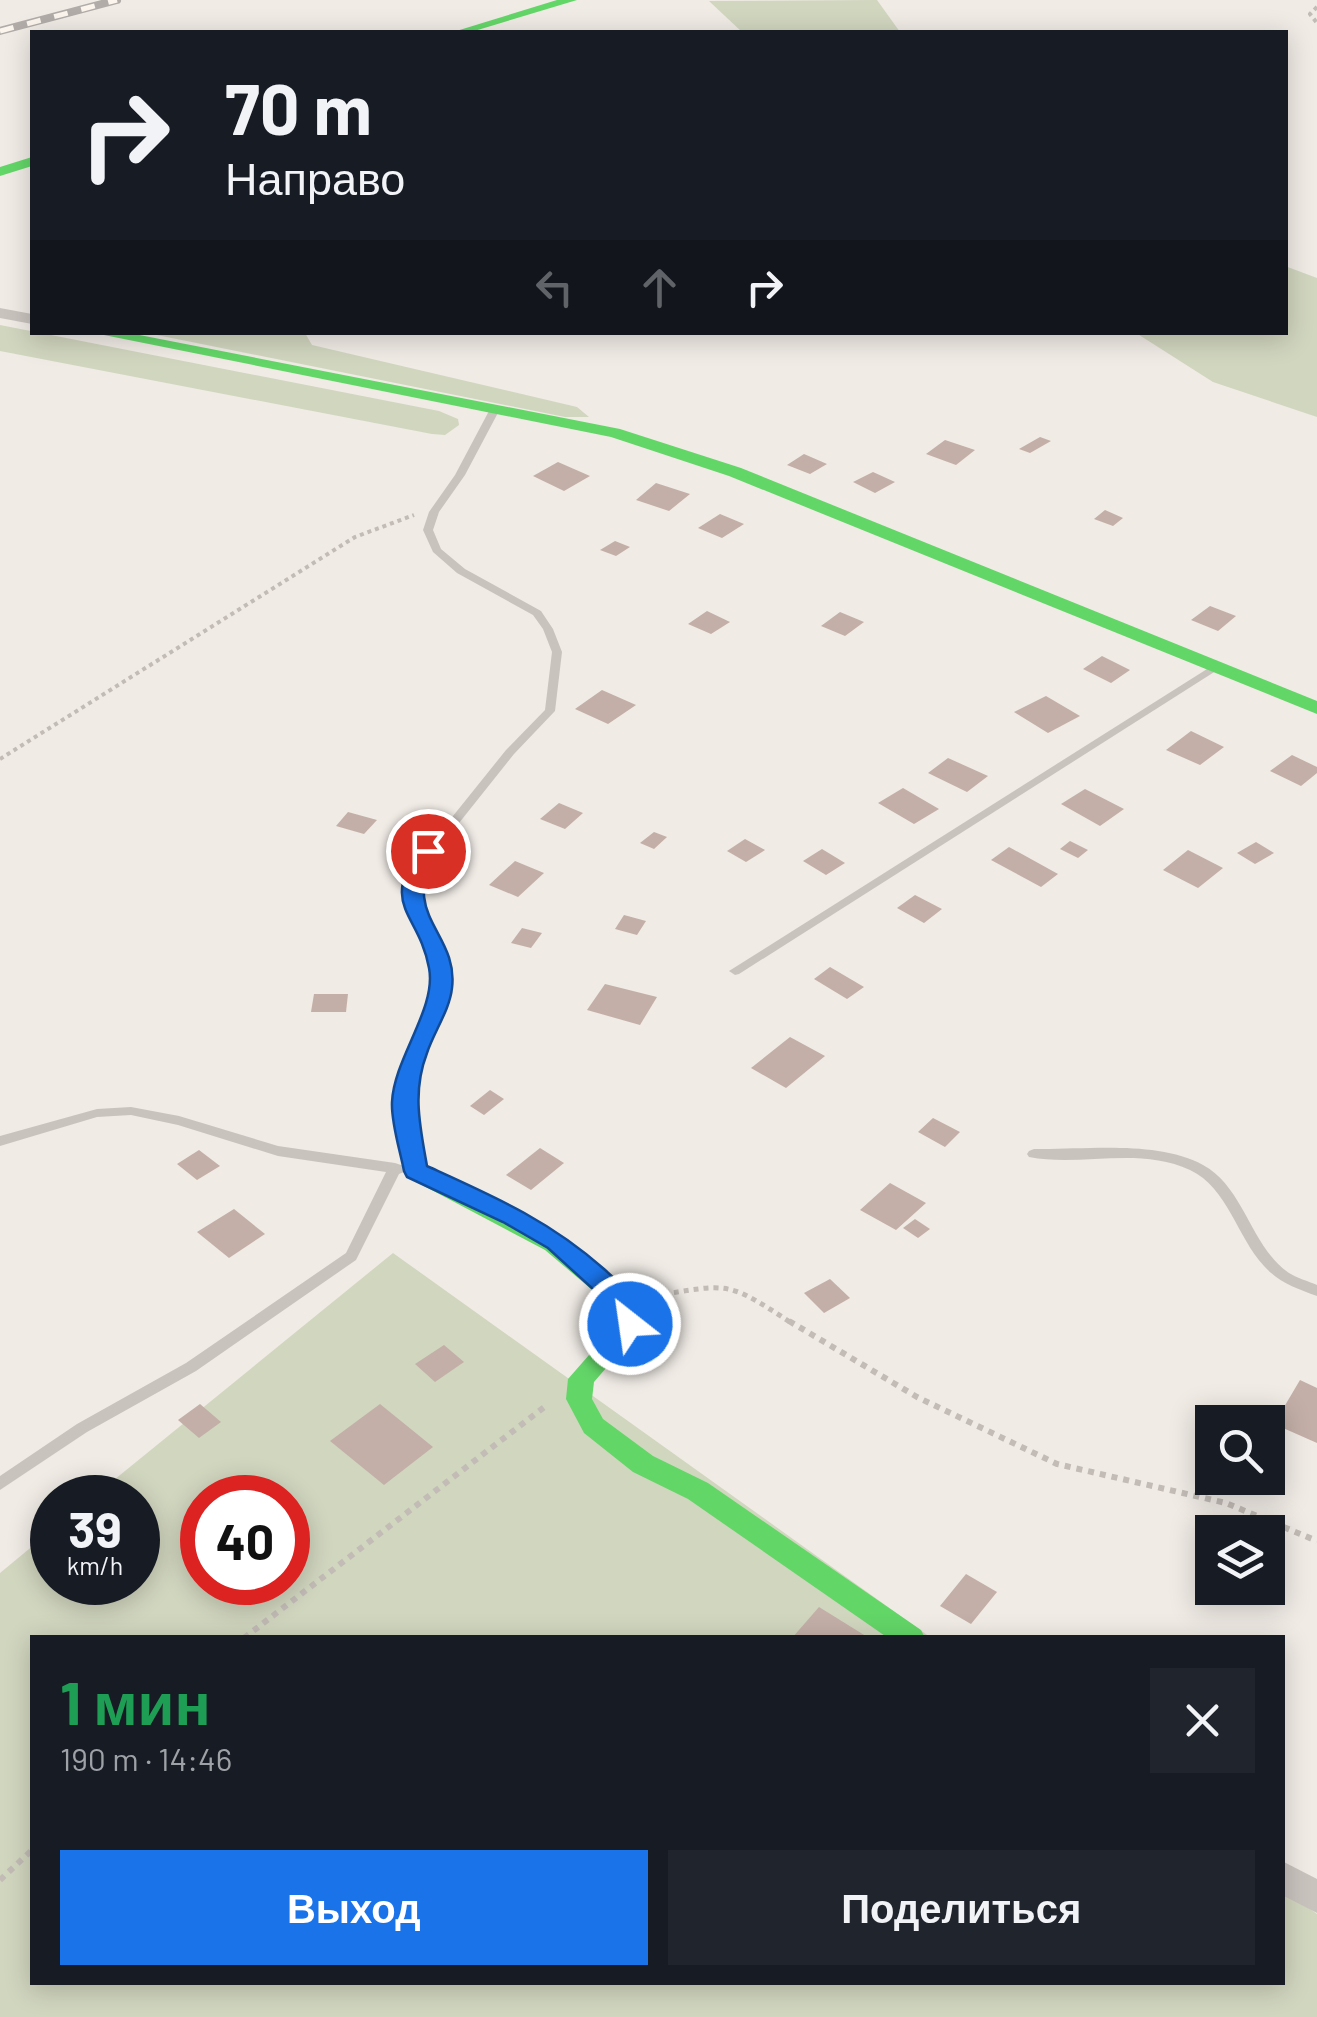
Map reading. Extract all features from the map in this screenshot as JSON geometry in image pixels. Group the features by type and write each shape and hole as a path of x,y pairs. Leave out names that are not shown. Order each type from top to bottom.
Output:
{"street":[{"path":"465,30 571,0"},
{"path":"0,172 30,162"},
{"path":"0,312 30,319"},
{"path":"113,335 614,433 696,456 1317,708"},
{"path":"411,1140 406,1170 512,1215 557,1242 629,1307 630,1324 581,1379 578,1398 593,1426 643,1464 698,1491 907,1635"},
{"path":"1285,1878 1317,1897"}],"lane":[{"path":"411,1140 403,1103 413,1058 441,990 440,967 412,900 414,872 510,752 550,711 556,670 557,652 537,613 461,571 438,550 428,530 434,512 460,475 495,409"},
{"path":"735,971 1215,667"},
{"path":"0,1141 97,1113 131,1111 278,1151 406,1170 351,1256 191,1367 82,1428 0,1484"},
{"path":"1034,1154 1184,1161 1210,1179 1234,1206 1250,1236 1280,1274 1317,1292"}],"path":[{"path":"1317,7 1310,14 1317,23"},
{"path":"0,760 355,537 398,518 434,512"},
{"path":"629,1307 655,1295 688,1288 720,1286 742,1291 917,1397 1058,1464 1226,1503 1317,1541"},
{"path":"248,1635 581,1379"},
{"path":"0,1880 30,1852"}],"green space":[{"path":"877,0 899,30 740,30 709,1"},
{"path":"1288,267 1317,278 1317,417 1213,382 1139,335 1288,335"},
{"path":"0,325 30,331 30,335 51,335 439,411 458,419 459,425 445,435 432,434 0,351"},
{"path":"157,335 306,335 312,345 577,407 589,417 565,417"},
{"path":"393,1253 927,1635 30,1635 30,1985 1285,1985 1285,1890 1317,1914 1317,2017 0,2017 0,1573 30,1548 30,1605 160,1605 160,1475 120,1475"}],"building":[{"path":"1040,437 1051,441 1030,453 1019,449"},
{"path":"945,440 975,450 956,465 926,454"},
{"path":"804,454 827,464 810,474 787,465"},
{"path":"558,462 590,476 564,491 533,476"},
{"path":"873,472 895,482 875,493 853,482"},
{"path":"656,483 690,494 669,511 636,500"},
{"path":"1105,510 1123,518 1113,526 1094,519"},
{"path":"720,514 744,524 722,538 698,528"},
{"path":"615,541 630,547 616,556 600,550"},
{"path":"1210,606 1236,616 1218,631 1191,620"},
{"path":"707,611 730,622 711,634 688,624"},
{"path":"840,612 864,622 845,636 821,626"},
{"path":"1102,656 1130,670 1111,683 1083,669"},
{"path":"602,690 636,705 608,724 575,709"},
{"path":"1046,696 1080,716 1048,733 1014,712"},
{"path":"1191,731 1224,747 1200,765 1166,750"},
{"path":"1292,755 1317,767 1317,773 1301,786 1270,771"},
{"path":"948,758 988,776 967,792 928,773"},
{"path":"903,788 939,809 914,824 878,803"},
{"path":"1085,789 1124,809 1100,826 1061,804"},
{"path":"559,803 583,813 565,829 540,819"},
{"path":"348,812 377,820 364,834 336,826"},
{"path":"654,832 667,837 654,849 640,843"},
{"path":"745,839 765,850 746,862 727,851"},
{"path":"1070,841 1088,850 1078,858 1060,849"},
{"path":"1256,842 1274,853 1255,864 1237,853"},
{"path":"1009,847 1058,874 1041,887 991,860"},
{"path":"822,849 845,863 826,875 803,861"},
{"path":"1188,850 1223,868 1198,888 1163,870"},
{"path":"515,861 544,873 518,897 489,885"},
{"path":"915,895 942,909 924,923 897,908"},
{"path":"624,915 646,921 637,935 615,929"},
{"path":"522,928 542,933 531,948 511,943"},
{"path":"830,967 864,987 847,999 814,979"},
{"path":"605,984 657,997 640,1025 587,1010"},
{"path":"314,994 348,994 346,1012 311,1012"},
{"path":"790,1037 825,1056 786,1088 751,1068"},
{"path":"490,1090 504,1099 484,1115 470,1106"},
{"path":"933,1118 960,1132 945,1147 918,1132"},
{"path":"540,1148 564,1163 531,1190 506,1175"},
{"path":"199,1150 220,1166 197,1180 177,1164"},
{"path":"890,1183 926,1203 896,1230 860,1210"},
{"path":"234,1209 265,1234 229,1258 197,1232"},
{"path":"915,1219 930,1229 918,1238 903,1228"},
{"path":"830,1279 850,1298 824,1313 804,1293"},
{"path":"444,1345 464,1362 435,1382 415,1364"},
{"path":"1300,1380 1317,1388 1317,1443 1285,1429 1285,1405"},
{"path":"200,1404 221,1422 199,1438 178,1420"},
{"path":"380,1404 433,1447 384,1485 330,1441"},
{"path":"966,1574 997,1592 971,1624 940,1606"},
{"path":"819,1607 864,1635 795,1635"}],"railway":[{"path":"0,31 117,0"}],"traffic: fast":[{"path":"466,30 571,0"},
{"path":"0,172 30,162"},
{"path":"112,335 614,433 735,472 1317,708"},
{"path":"411,1140 416,1171 554,1244 629,1307 631,1324 581,1379 579,1399 593,1426 643,1464 698,1491 907,1635"}],"route":[{"path":"428,851 414,872 412,900 440,967 441,990 413,1058 403,1103 416,1171 512,1215 557,1242 607,1283 629,1307 630,1324"}]}
